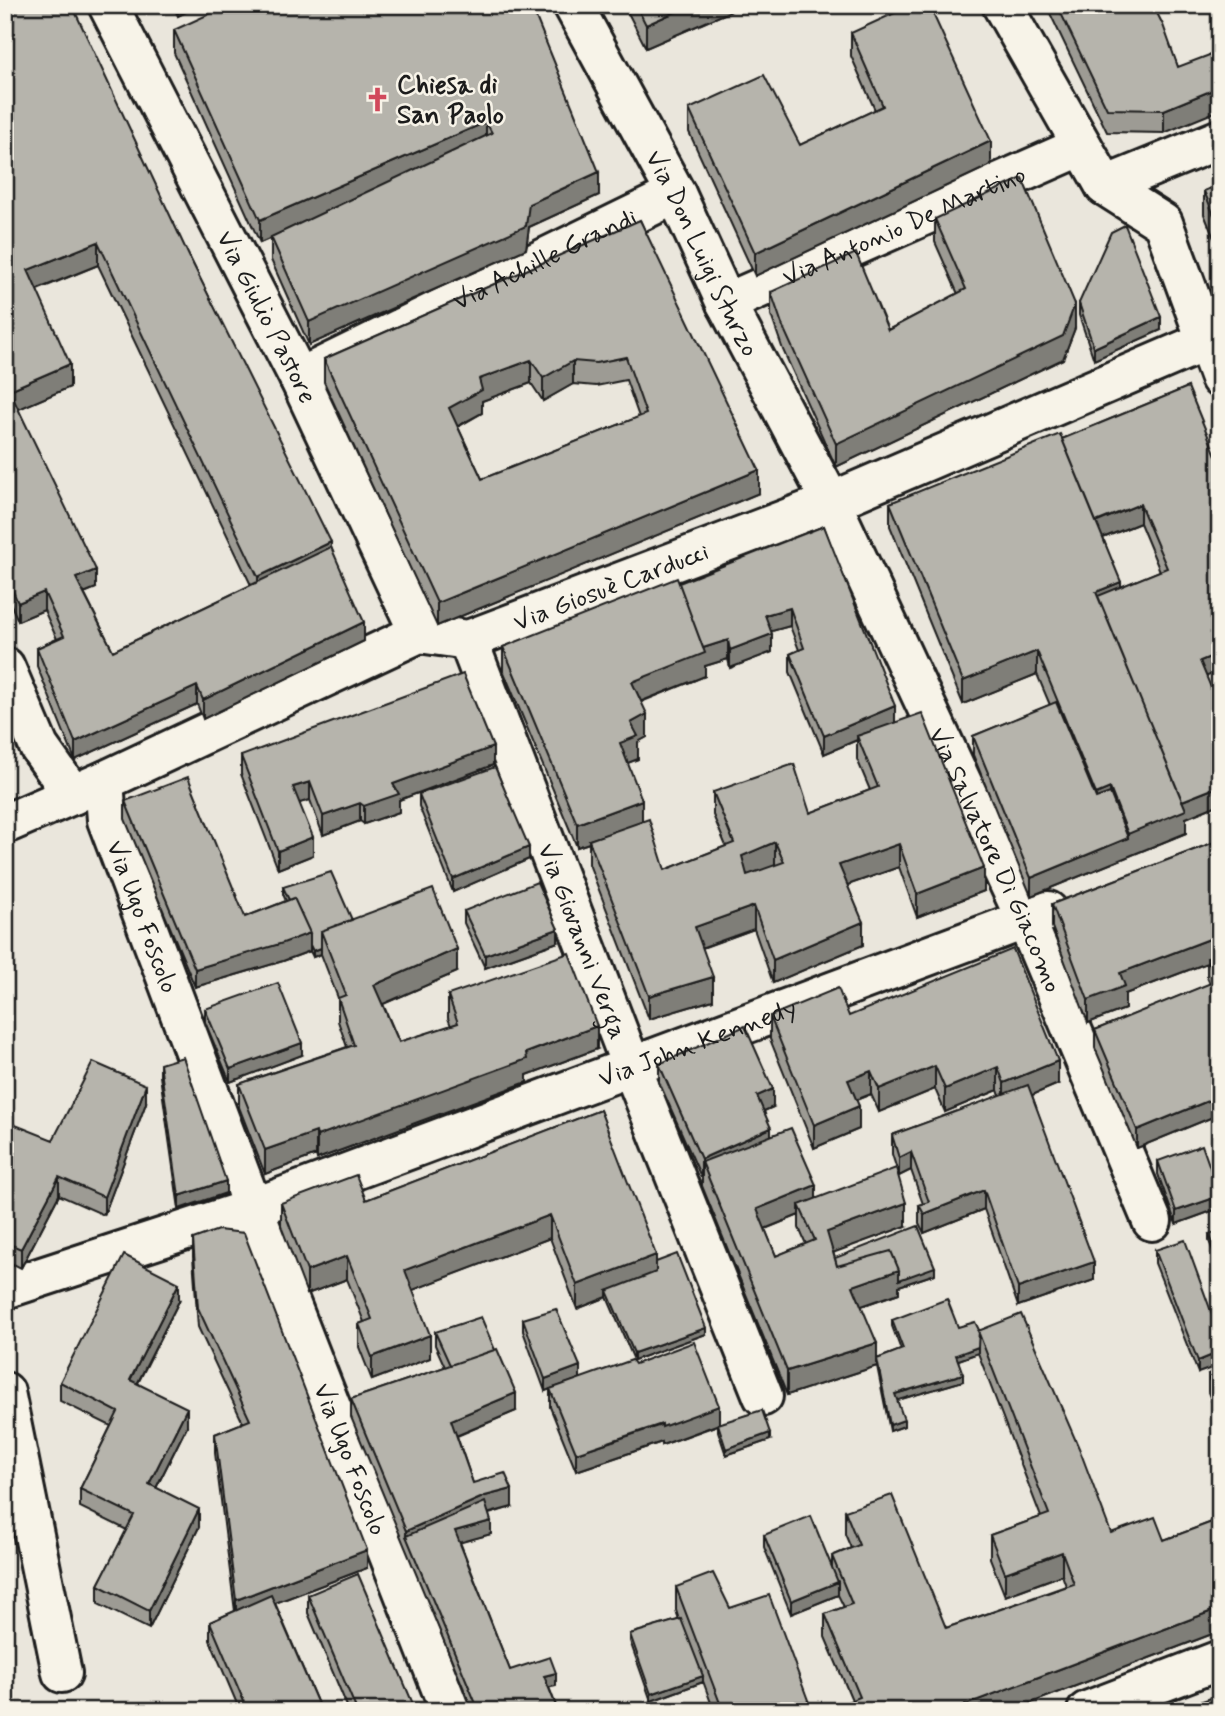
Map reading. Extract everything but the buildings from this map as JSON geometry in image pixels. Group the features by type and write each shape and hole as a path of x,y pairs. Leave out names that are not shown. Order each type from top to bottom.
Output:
{"street":[{"name":"Via Giulio Pastore","path":"108,5 299,378 419,634"},
{"name":"Via Don Luigi Sturzo","path":"573,5 676,194 726,303 831,502"},
{"path":"1002,5 1105,186 1163,223 1212,337 1220,378"},
{"path":"1105,186 1220,139"},
{"name":"Via Antonio De Martino","path":"726,303 1082,146"},
{"name":"Via Achille Grandi","path":"299,378 676,194"},
{"name":"Via Giosuè Carducci","path":"419,634 468,640 831,502 1212,337"},
{"name":"Via Salvatore Di Giacomo","path":"831,502 1026,920 1152,1221"},
{"path":"5,824 419,634"},
{"name":"Via Giovanni Verga","path":"468,640 632,1068 763,1396"},
{"path":"5,667 39,747 88,788"},
{"name":"Via Ugo Foscolo","path":"88,788 107,820 253,1208 450,1711"},
{"name":"Via John Kennedy","path":"253,1208 1077,900"},
{"path":"5,1289 253,1208"},
{"path":"5,1392 62,1673"},
{"path":"1087,1711 1220,1660"}],"place":[{"name":"Chiesa di San Paolo","path":"377,99"}]}
